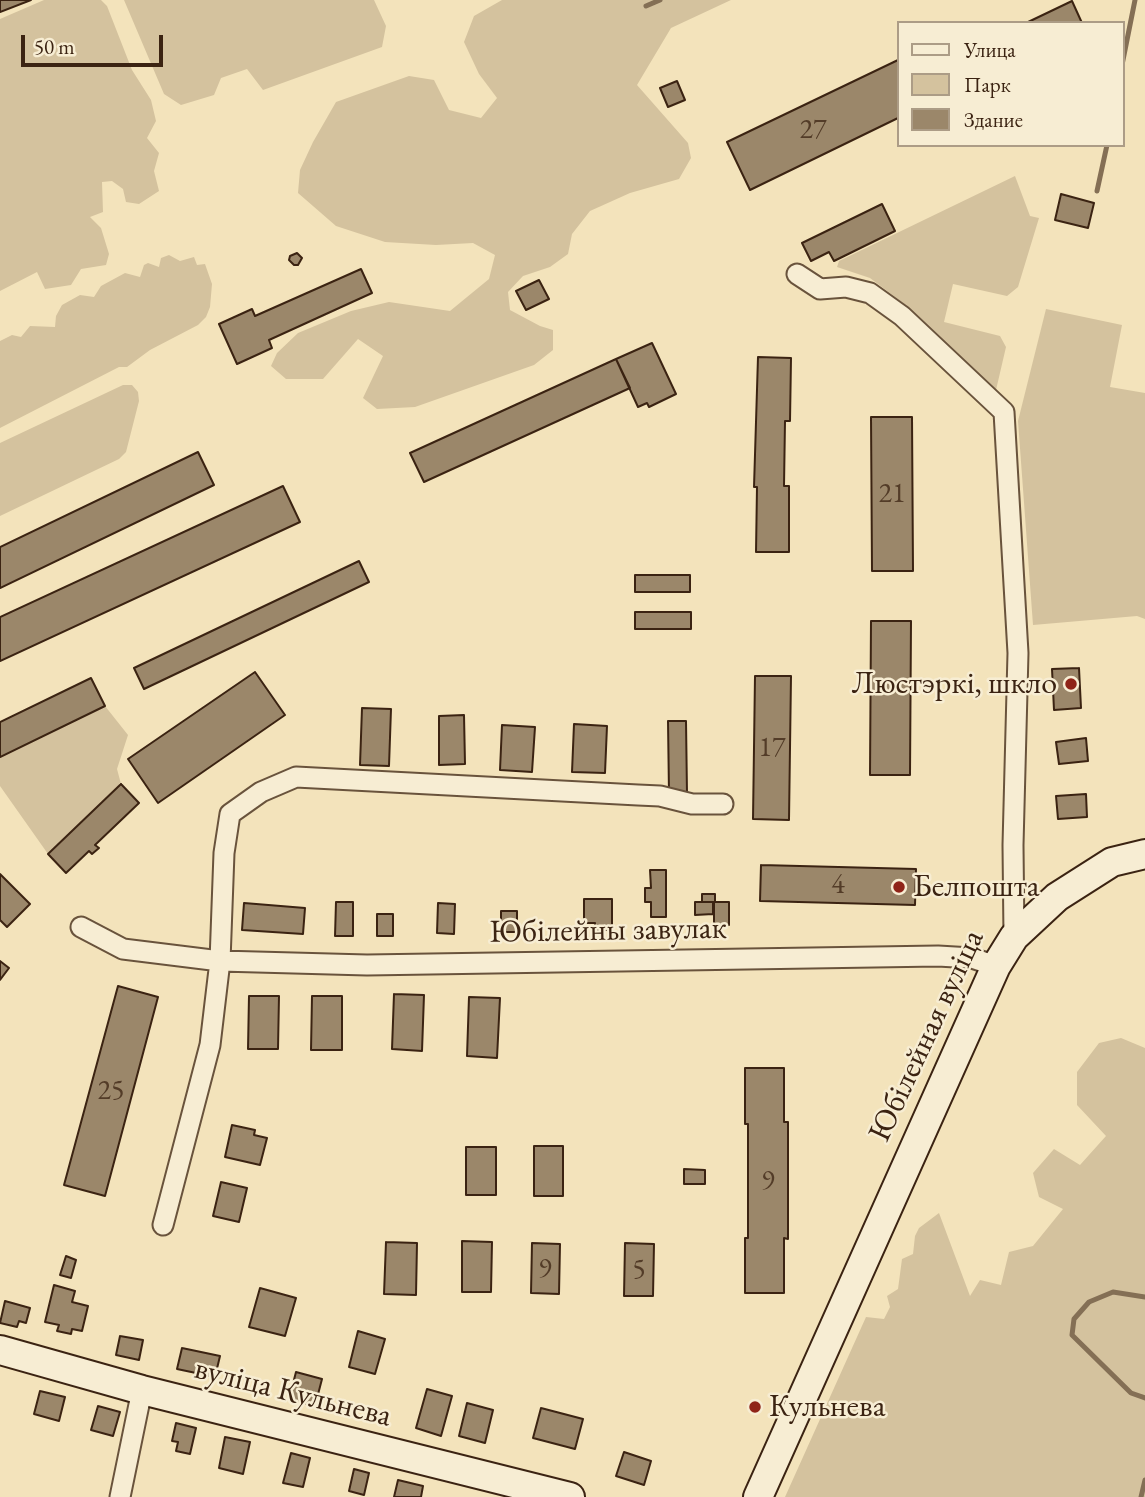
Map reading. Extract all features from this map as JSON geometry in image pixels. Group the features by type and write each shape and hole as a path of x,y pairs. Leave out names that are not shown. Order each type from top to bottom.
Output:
{"main road":[{"path":"1013,937 1058,897 1112,862 1145,854"},
{"name":"Юбілейная вуліца","path":"758,1497 996,966 1013,937"},
{"name":"вуліца Кульнева","path":"0,1350 142,1391 570,1497"}],"street":[{"name":"Юбілейная вуліца","path":"797,274 820,289 846,287 870,293 902,316 1004,412 1018,653 1013,937"},
{"path":"163,1225 210,1045 219,961 224,853 230,814 261,792 296,776 638,794 692,804 723,804"},
{"name":"Юбілейны завулак","path":"81,926 123,949 219,961 367,965 938,956 972,958 996,966"},
{"path":"120,1497 142,1391"}],"green space":[{"path":"44,0 101,0 107,6 132,70 151,100 156,121 147,138 159,153 154,171 159,191 139,204 126,202 123,189 112,181 102,182 103,212 90,217 101,228 109,254 106,265 81,269 71,285 45,289 37,272 0,291 0,19"},
{"path":"124,0 374,0 386,26 382,47 263,90 247,69 221,78 214,95 181,105 164,94"},
{"path":"502,0 731,0 671,28 637,85 688,143 691,158 679,179 630,193 590,211 572,234 568,254 550,267 523,276 508,292 510,310 553,330 553,350 534,365 415,407 377,409 363,398 383,356 358,339 323,379 286,379 271,366 277,353 298,333 351,311 389,302 450,311 489,279 495,255 473,243 436,245 385,242 336,226 298,193 300,170 336,102 409,76 434,80 449,110 481,118 497,98 479,74 464,42 474,16"},
{"path":"1015,176 1030,216 1039,218 1018,287 1007,296 953,284 944,322 1000,336 1006,347 996,390 907,306 870,278 837,267 839,261"},
{"path":"169,255 180,261 194,257 197,265 205,264 212,284 210,307 206,317 198,325 150,350 127,367 119,367 0,428 0,341 12,335 21,337 30,326 55,327 56,316 62,305 80,295 94,297 101,286 125,273 140,277 144,265 148,263 159,267 161,258"},
{"path":"1046,309 1122,325 1110,387 1145,393 1145,619 1137,616 1033,625 1018,421"},
{"path":"123,385 132,385 138,392 139,401 126,452 119,459 0,516 0,443"},
{"path":"105,706 128,735 117,769 121,784 48,854 0,786 0,757"},
{"path":"1121,1038 1145,1048 1145,1497 785,1497 866,1317 884,1319 890,1307 887,1296 898,1289 902,1259 913,1254 919,1228 939,1213 970,1296 980,1280 1001,1285 1009,1252 1033,1246 1063,1209 1039,1197 1033,1173 1054,1149 1080,1165 1106,1136 1077,1105 1077,1072 1099,1043"}],"building":[{"path":"0,0 31,0 0,12"},
{"path":"1072,1 1081,21 1030,21"},
{"path":"897,60 897,118 750,190 727,142"},
{"path":"677,81 685,100 668,107 660,88"},
{"path":"1061,194 1094,203 1088,228 1055,220"},
{"path":"882,204 895,231 834,261 829,252 811,261 802,243"},
{"path":"297,253 302,258 298,265 294,265 289,260 290,256"},
{"path":"361,269 372,293 269,340 272,348 237,364 219,324 252,309 255,316"},
{"path":"539,280 549,299 526,310 516,291"},
{"path":"652,343 676,394 649,407 647,403 638,407 616,359"},
{"path":"758,357 791,358 790,421 785,421 784,486 789,486 789,552 756,552 757,487 754,487"},
{"path":"616,359 630,388 424,482 410,453"},
{"path":"871,417 912,417 913,571 872,571"},
{"path":"198,452 214,485 0,588 0,547"},
{"path":"283,486 300,522 0,661 0,617"},
{"path":"359,561 369,582 144,689 134,668"},
{"path":"635,575 690,575 690,592 635,592"},
{"path":"635,612 691,612 691,629 635,629"},
{"path":"871,621 911,621 910,775 870,775"},
{"path":"1079,668 1081,708 1054,710 1052,669"},
{"path":"255,672 285,715 158,803 128,759"},
{"path":"755,676 791,676 789,820 753,819"},
{"path":"91,678 105,706 0,757 0,722"},
{"path":"362,708 391,709 389,766 360,765"},
{"path":"464,715 465,764 439,765 439,716"},
{"path":"668,721 686,721 687,794 669,794"},
{"path":"574,724 607,726 605,773 572,772"},
{"path":"502,725 535,727 532,772 500,770"},
{"path":"1086,738 1088,761 1059,764 1056,742"},
{"path":"121,784 139,803 95,845 99,848 92,854 89,851 66,873 48,854"},
{"path":"1086,794 1087,817 1058,819 1056,796"},
{"path":"761,865 916,869 915,905 760,901"},
{"path":"650,870 666,870 666,917 651,917 651,902 645,902 645,888 651,888"},
{"path":"0,874 30,904 7,927 0,920"},
{"path":"702,894 715,894 715,902 702,902"},
{"path":"584,899 612,899 612,930 595,930 595,923 584,923"},
{"path":"336,902 353,902 353,936 335,936"},
{"path":"695,902 713,902 713,914 695,915"},
{"path":"714,902 729,902 729,925 714,926"},
{"path":"244,903 305,908 303,934 242,930"},
{"path":"438,903 455,904 454,934 437,933"},
{"path":"501,911 517,911 517,932 501,932"},
{"path":"377,914 393,914 393,936 377,936"},
{"path":"0,961 9,968 0,980"},
{"path":"118,986 158,997 105,1196 64,1185"},
{"path":"394,994 424,995 422,1051 392,1049"},
{"path":"249,996 279,996 278,1049 248,1049"},
{"path":"312,996 342,996 342,1050 311,1050"},
{"path":"469,997 500,998 497,1058 467,1056"},
{"path":"745,1068 784,1068 784,1122 788,1122 788,1239 784,1238 784,1293 745,1293 748,1124 745,1124"},
{"path":"232,1125 255,1130 254,1135 267,1138 260,1165 225,1157"},
{"path":"534,1146 563,1146 563,1196 534,1196"},
{"path":"466,1147 496,1147 496,1195 466,1195"},
{"path":"684,1169 705,1170 705,1184 684,1184"},
{"path":"221,1182 247,1188 239,1222 213,1216"},
{"path":"462,1241 492,1242 491,1292 462,1292"},
{"path":"386,1242 417,1243 416,1295 384,1294"},
{"path":"532,1243 560,1244 559,1294 531,1293"},
{"path":"625,1243 654,1244 653,1296 624,1296"},
{"path":"66,1256 76,1260 71,1278 60,1275"},
{"path":"54,1285 75,1291 72,1302 88,1306 82,1331 72,1329 71,1334 57,1331 59,1325 45,1322"},
{"path":"260,1288 296,1298 285,1336 249,1327"},
{"path":"5,1301 30,1308 26,1323 19,1321 17,1327 0,1323"},
{"path":"358,1331 385,1339 375,1374 349,1367"},
{"path":"120,1336 143,1340 139,1360 116,1355"},
{"path":"182,1348 220,1356 215,1377 177,1369"},
{"path":"296,1372 322,1379 315,1406 289,1399"},
{"path":"427,1389 452,1396 441,1436 416,1428"},
{"path":"40,1391 65,1397 59,1421 34,1414"},
{"path":"467,1403 493,1410 485,1443 459,1436"},
{"path":"98,1406 120,1412 113,1436 91,1430"},
{"path":"541,1408 583,1419 575,1449 533,1438"},
{"path":"176,1423 196,1428 190,1454 176,1451 178,1442 172,1441"},
{"path":"225,1437 250,1442 243,1474 219,1468"},
{"path":"624,1452 651,1461 644,1485 616,1476"},
{"path":"291,1453 310,1458 303,1487 283,1483"},
{"path":"354,1469 369,1473 364,1495 349,1491"},
{"path":"398,1480 423,1486 421,1497 394,1497"}],"waterway":[{"path":"646,6 660,0"},
{"path":"1124,55 1135,0"},
{"path":"1097,191 1107,147"},
{"path":"1145,1297 1113,1292 1089,1302 1074,1319 1072,1335 1131,1393 1145,1398"},
{"path":"1141,1497 1145,1480"}],"place":[{"name":"Люстэркі, шкло","path":"1071,684"},
{"name":"Белпошта","path":"899,887"},
{"name":"Кульнева","path":"755,1407"}]}
